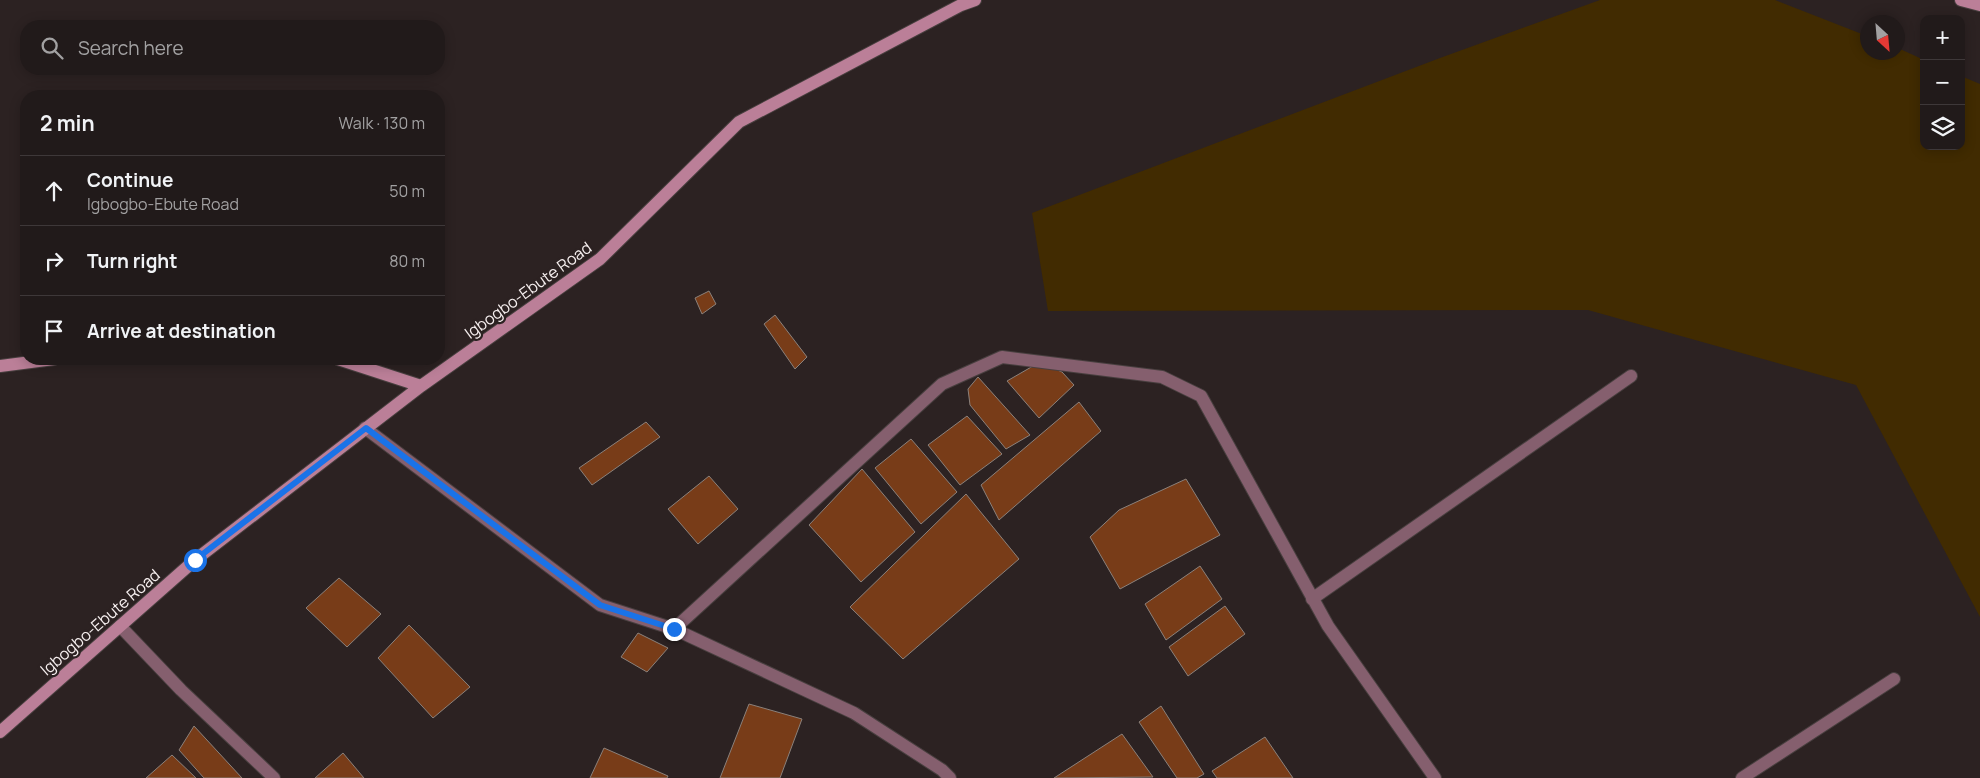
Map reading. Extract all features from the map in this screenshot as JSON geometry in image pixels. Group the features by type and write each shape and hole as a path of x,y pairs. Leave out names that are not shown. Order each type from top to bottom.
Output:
{"main road":[{"name":"Igbogbo-Ebute Road","path":"0,732 195,560 421,386 600,259 739,122 961,5 975,0"},
{"path":"1961,0 1980,5"},
{"path":"0,366 20,363"},
{"path":"356,365 421,386"}],"street":[{"path":"674,629 942,384 1002,357 1162,377 1200,396 1328,626 1435,778"},
{"path":"1312,599 1631,376"},
{"path":"366,428 600,605 674,629 854,713 942,770 950,778"},
{"path":"120,626 181,690 274,778"},
{"path":"1742,778 1894,679"}],"shaded area":[{"path":"1600,0 1775,0 1860,33 1860,60 1905,60 1905,51 1920,58 1920,150 1965,150 1965,78 1980,84 1980,617 1856,385 1588,310 1048,311 1032,213 1440,58"}],"building":[{"path":"709,291 716,304 702,314 695,298"},
{"path":"775,315 807,357 795,369 764,324"},
{"path":"1040,362 1062,372 1074,385 1039,418 1007,381"},
{"path":"978,377 1030,435 1006,449 970,405 968,389"},
{"path":"1079,402 1101,431 999,520 981,485"},
{"path":"967,416 1002,454 960,485 928,445"},
{"path":"646,422 660,437 592,485 579,468"},
{"path":"911,439 957,492 921,524 875,468"},
{"path":"862,469 915,532 861,582 809,525"},
{"path":"709,476 738,509 698,544 668,509"},
{"path":"1186,479 1220,535 1120,589 1090,537 1119,510"},
{"path":"966,494 1019,559 903,659 850,607"},
{"path":"1200,566 1222,599 1166,640 1145,604"},
{"path":"339,578 381,614 347,647 306,608"},
{"path":"1225,606 1245,634 1188,676 1169,647"},
{"path":"409,625 470,687 433,718 378,658"},
{"path":"638,633 668,648 647,672 621,657"},
{"path":"749,704 802,719 780,778 720,778"},
{"path":"1161,706 1204,774 1197,778 1177,778 1139,722"},
{"path":"194,726 242,778 204,778 179,750"},
{"path":"1122,734 1153,777 1054,778"},
{"path":"1265,737 1293,778 1217,778 1212,771"},
{"path":"604,748 668,776 667,778 590,778"},
{"path":"343,753 364,778 315,778"},
{"path":"172,755 196,778 146,778"}],"route":[{"path":"195,560 366,428 600,605 674,629"}]}
